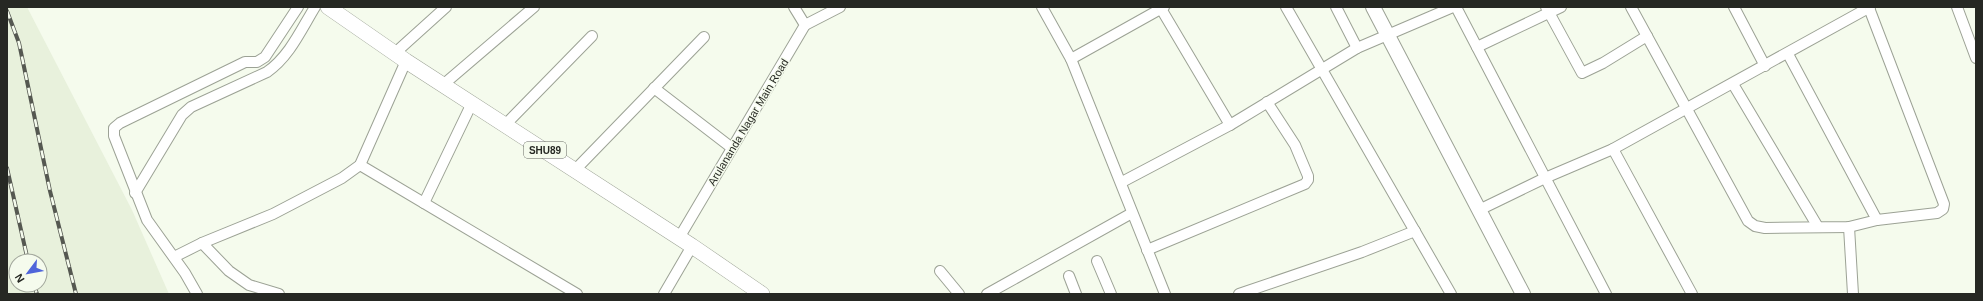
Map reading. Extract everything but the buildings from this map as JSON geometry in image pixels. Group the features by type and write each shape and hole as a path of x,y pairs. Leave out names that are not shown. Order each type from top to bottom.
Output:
{"main road":[{"name":"SHU89","path":"334,9 401,57 505,125 576,169 762,294"}],"street":[{"path":"197,294 174,257 147,220 135,193 114,136 114,128 127,120 245,62 257,62 265,57 298,7"},
{"path":"135,193 182,115 191,108 275,67 284,57 315,7"},
{"path":"174,257 202,243 273,214 342,178 360,165 401,57 446,7"},
{"path":"444,84 534,7"},
{"path":"794,7 805,26 840,7"},
{"path":"1042,7 1071,59 1122,182 1132,213 1165,294"},
{"path":"1286,7 1451,294"},
{"path":"1336,7 1357,48"},
{"path":"1373,7 1402,67 1523,294"},
{"path":"1122,182 1230,125 1321,68 1357,48 1455,7 1478,47 1606,294"},
{"path":"1478,47 1548,10 1561,7"},
{"path":"1479,210 1545,178 1613,149 1686,109 1733,84 1765,66 1788,54 1869,7 1944,204 1943,209 1937,213 1877,220 1849,227 1765,228 1755,226 1748,221 1686,109 1632,7"},
{"path":"1734,7 1765,66"},
{"path":"1957,7 1976,58"},
{"path":"1071,59 1162,8 1230,125"},
{"path":"1548,10 1582,73 1603,63 1647,36"},
{"name":"Arulananda Nagar Main Road","path":"664,294 686,242 732,148 805,26"},
{"path":"505,125 592,36"},
{"path":"576,169 704,37"},
{"path":"1788,54 1877,220"},
{"path":"1733,84 1818,227"},
{"path":"654,88 732,148"},
{"path":"1147,250 1305,184 1308,180 1308,176 1295,145 1267,102"},
{"path":"424,203 472,103"},
{"path":"1613,149 1692,294"},
{"path":"360,165 577,294"},
{"path":"987,294 1132,213"},
{"path":"1849,227 1853,294"},
{"path":"1239,294 1362,252 1415,231"},
{"path":"202,243 228,271 249,285 279,294"},
{"path":"1097,261 1111,294"},
{"path":"940,271 959,294"},
{"path":"1069,276 1076,294"}],"shaded area":[{"path":"7,7 27,7 132,210 169,294 7,294"}],"railway":[{"path":"7,11 19,43 50,191 76,294"},
{"path":"7,168 26,253"}]}
